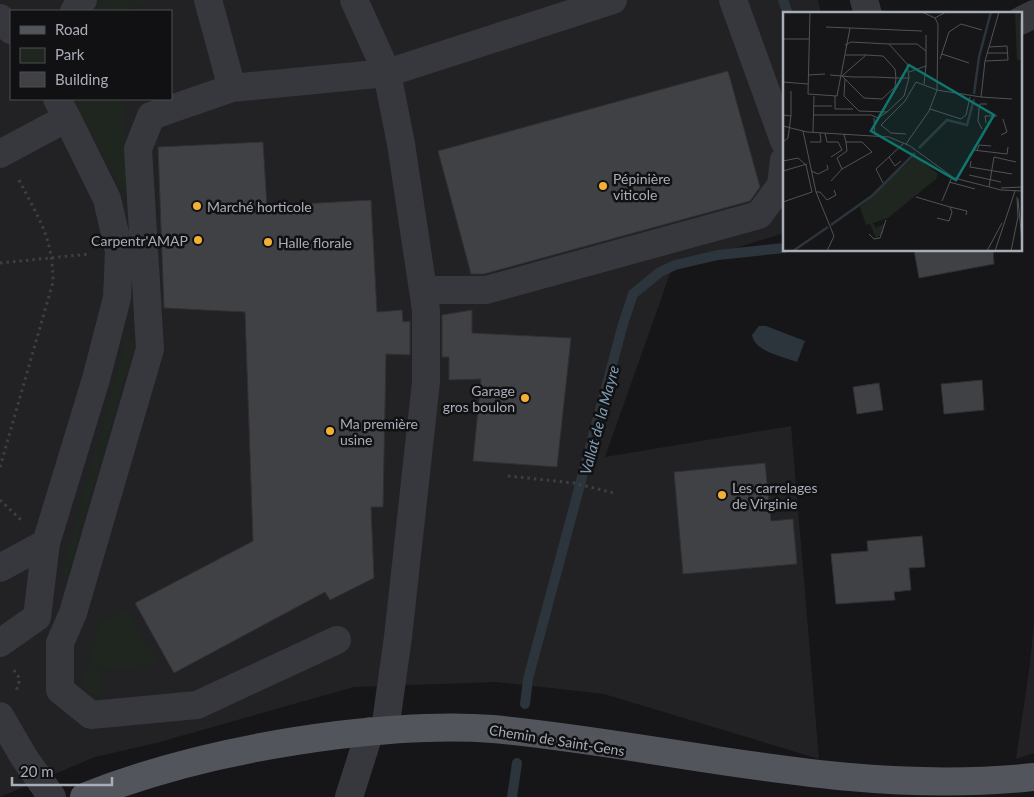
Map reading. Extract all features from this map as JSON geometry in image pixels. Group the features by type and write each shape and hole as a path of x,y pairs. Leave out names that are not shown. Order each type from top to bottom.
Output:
{"main road":[{"name":"Chemin de Saint-Gens","path":"84,797 123,781 198,760 281,742 377,731 441,727 493,729 620,749 720,771 815,787 894,793 975,792 1034,777"}],"street":[{"path":"75,10 83,0"},
{"path":"208,0 232,88"},
{"path":"349,797 377,731 398,637 426,382 426,310 387,73 354,0"},
{"path":"337,640 197,705 91,715 60,690 60,643 73,613 150,349 138,148 151,116 232,88 387,73 614,0"},
{"path":"733,0 783,139"},
{"path":"1022,20 1034,14"},
{"path":"0,18 10,29"},
{"path":"0,643 37,618 46,543 96,379 117,298 119,251 107,199 62,109 2,153"},
{"path":"423,290 486,290 759,215 781,185 783,168"},
{"path":"0,568 46,543"},
{"path":"0,716 25,759 52,797"}],"path":[{"path":"0,467 53,282 53,257 48,236 2,153"},
{"path":"0,264 119,251"},
{"path":"508,476 574,483 614,493"}],"shaded area":[{"path":"0,0 818,0 821,12 783,12 783,233 672,268 605,457 791,426 819,759 604,694 496,682 354,687 156,743 95,757 0,797"},
{"path":"759,326 766,326 805,341 797,362 770,353 758,346 752,335"},
{"path":"1034,622 1034,753 1016,759 1030,664"}],"green space":[{"path":"102,0 152,0 124,10 95,10"},
{"path":"74,100 124,100 127,200"},
{"path":"126,340 135,342 67,576 61,575"},
{"path":"126,608 159,665 99,670 100,699 87,692 83,683 99,624"}],"building":[{"name":"Pépinière viticole","path":"728,71 760,187 750,201 484,274 471,274 438,151"},
{"path":"263,142 267,206 371,200 377,312 402,310 403,322 410,321 410,355 386,354 383,507 371,507 374,578 330,600 325,592 174,673 135,603 253,541 245,312 164,308 158,147"},
{"path":"914,251 993,251 994,264 919,278"},
{"path":"472,310 472,333 571,338 557,467 473,461 481,379 449,380 449,357 442,357 442,315"},
{"path":"982,380 984,410 944,414 941,384"},
{"path":"879,383 883,410 857,414 853,387"},
{"name":"Les carrelages de Virginie","path":"765,463 771,521 793,519 797,564 683,574 674,472"},
{"path":"922,536 925,567 909,568 911,590 894,592 895,600 836,604 831,554 868,551 867,541"}],"waterway":[{"name":"Vallat de la Mayre","path":"783,0 787,12"},
{"name":"Vallat de la Mayre","path":"525,704 528,679 623,324 633,294 660,272 675,265 718,255 783,248"},
{"name":"Vallat de la Mayre","path":"512,797 517,763"}],"place":[{"name":"Pépinière viticole","path":"603,186"},
{"name":"Marché horticole","path":"197,206"},
{"name":"Carpentr'AMAP","path":"198,240"},
{"name":"Halle florale","path":"268,242"},
{"name":"Garage gros boulon","path":"525,398"},
{"name":"Ma première usine","path":"330,431"},
{"name":"Les carrelages de Virginie","path":"722,495"}]}
